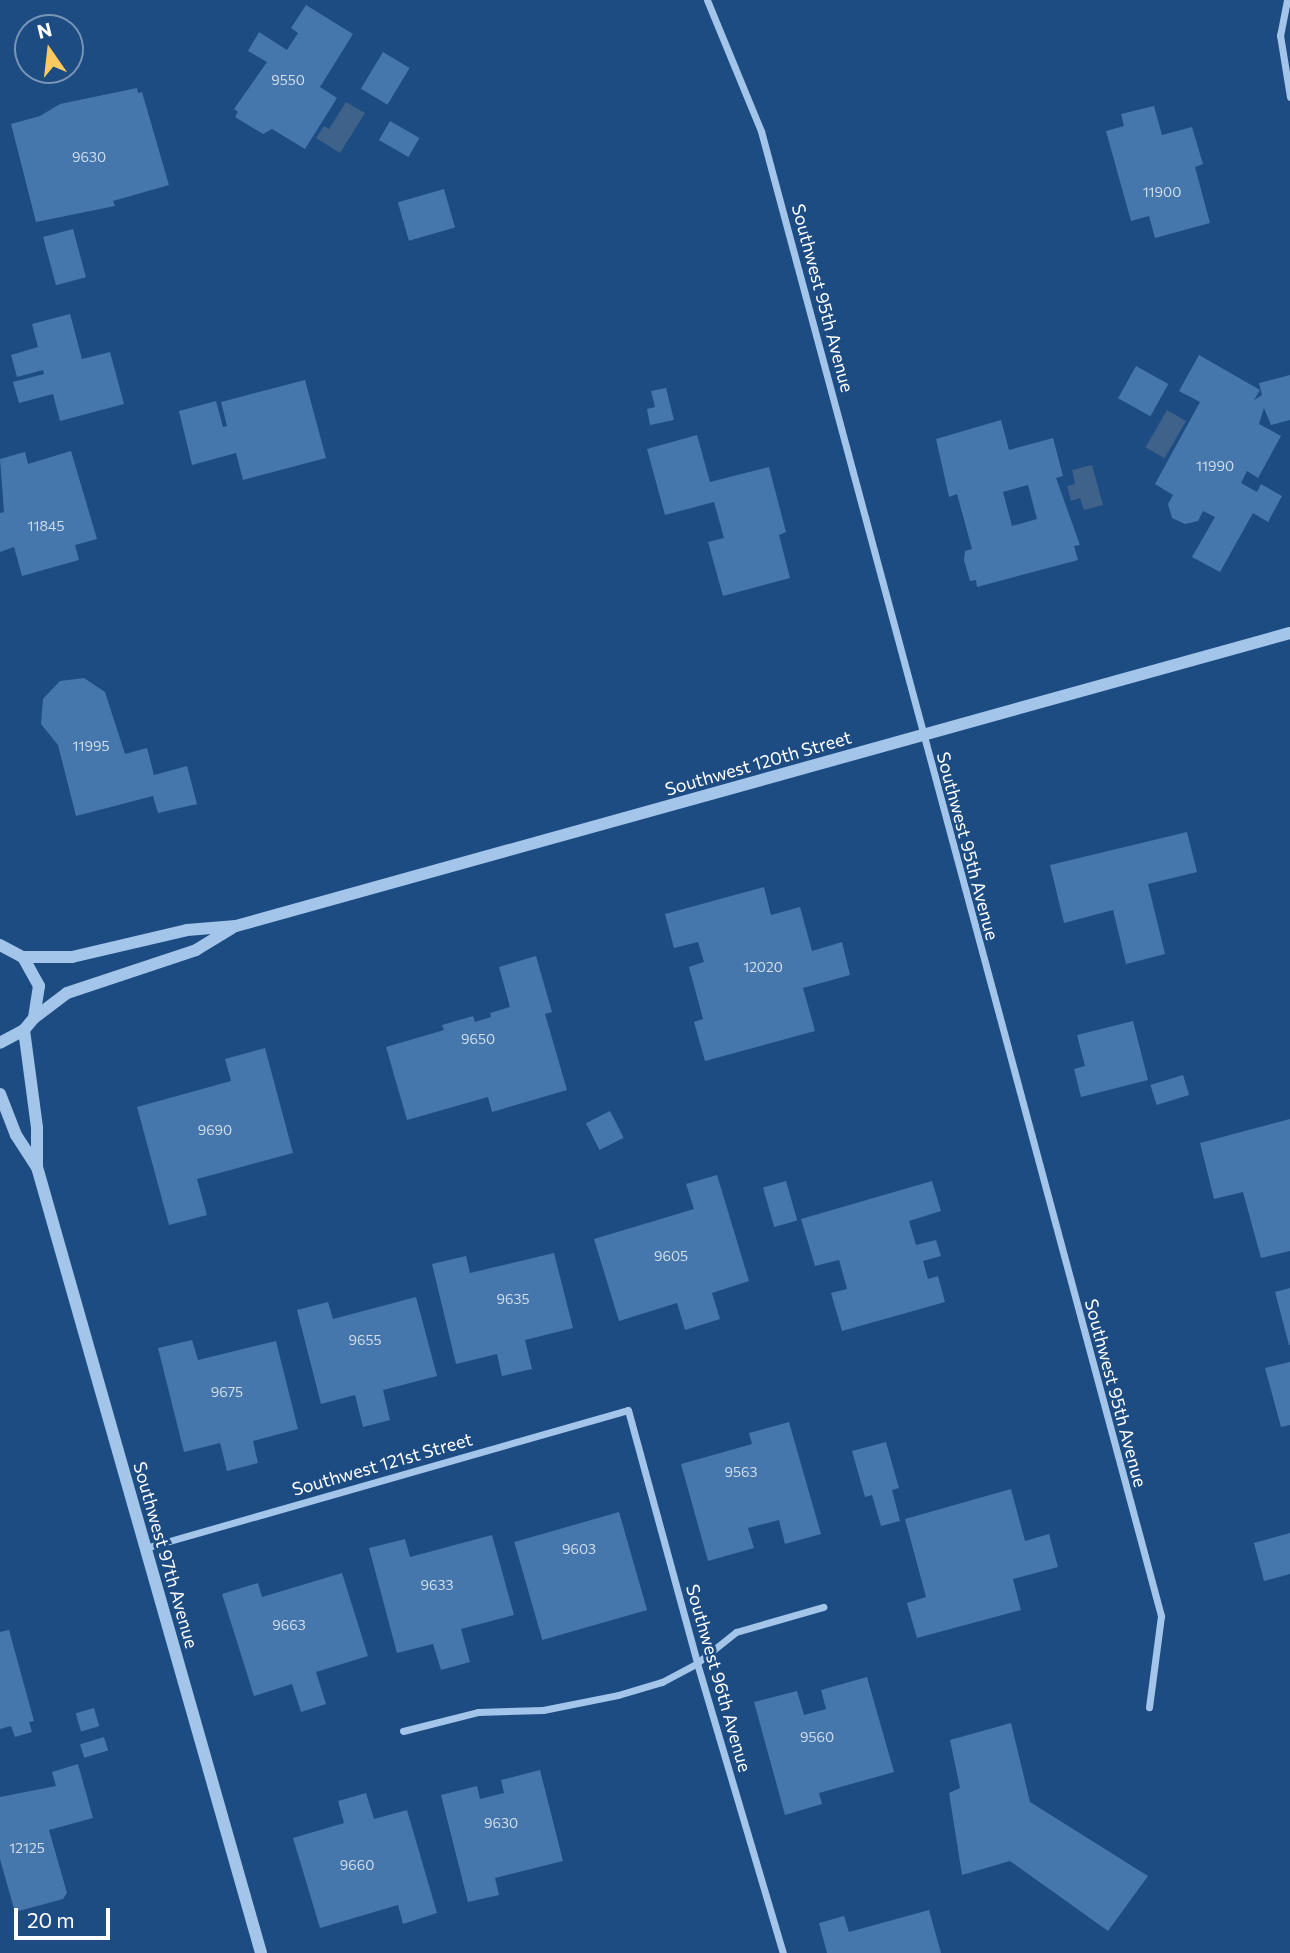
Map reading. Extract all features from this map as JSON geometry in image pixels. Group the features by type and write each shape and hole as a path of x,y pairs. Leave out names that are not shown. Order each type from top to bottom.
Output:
{"street":[{"name":"Southwest 95th Avenue","path":"707,0 761,131 1161,1616 1149,1707"},
{"path":"1287,0 1280,35 1290,97"},
{"name":"Southwest 120th Street","path":"23,957 72,957 187,930 236,926 1290,632"},
{"name":"Southwest 120th Street","path":"24,1030 34,1018 67,993 196,950 236,926"},
{"path":"0,935 4,946 23,957 39,986 34,1018"},
{"path":"0,1043 24,1030"},
{"name":"Southwest 97th Avenue","path":"24,1030 37,1128 37,1167 261,1953"},
{"name":"Southwest 97th Avenue","path":"0,1094 16,1135 37,1167"},
{"name":"Southwest 121st Street","path":"145,1548 628,1410"},
{"name":"Southwest 96th Avenue","path":"628,1410 697,1663 783,1953"},
{"path":"403,1731 496,1709 573,1706 662,1682 697,1663 736,1632 822,1607"}],"water":[{"path":"346,102 365,113 340,153 316,138 324,126 329,129"},
{"path":"1167,410 1186,421 1165,458 1146,447"},
{"path":"1092,465 1103,505 1084,510 1080,498 1071,501 1067,486 1075,484 1072,470"}],"building":[{"path":"306,5 353,34 320,87 337,98 305,149 272,129 263,134 235,117 238,112 234,109 267,62 248,51 259,32 287,50 298,33 291,28"},
{"path":"383,52 410,68 387,105 361,89"},
{"path":"137,88 138,93 142,92 169,185 113,201 115,206 36,222 11,124 40,116 60,104"},
{"path":"1154,106 1162,135 1192,127 1203,164 1195,167 1210,223 1155,238 1149,216 1131,221 1106,131 1124,126 1121,114"},
{"path":"390,121 419,138 408,157 379,140"},
{"path":"444,189 455,227 409,241 398,202"},
{"path":"73,229 86,277 56,285 43,237"},
{"path":"70,314 82,359 110,352 124,404 60,421 53,394 19,403 13,382 44,374 43,370 17,377 11,355 38,347 32,324"},
{"path":"1199,355 1260,390 1254,400 1262,395 1259,383 1290,375 1290,420 1271,425 1264,408 1259,424 1281,436 1258,478 1247,471 1241,483 1257,492 1261,484 1282,496 1268,522 1253,513 1220,572 1192,557 1215,517 1203,511 1198,521 1185,524 1172,518 1168,504 1173,495 1155,484 1200,402 1179,391"},
{"path":"1136,366 1168,384 1150,416 1118,398"},
{"path":"305,380 326,458 243,480 236,453 192,465 179,411 216,401 223,427 227,426 221,402"},
{"path":"666,388 674,420 650,425 647,409 655,407 651,391"},
{"path":"1001,420 1009,450 1053,438 1063,476 1056,478 1080,545 1074,546 1078,560 977,587 976,580 970,581 964,560 965,551 972,549 957,494 949,497 936,439","holes":["1028,485 1037,519 1012,526 1003,492"]},
{"path":"697,435 710,482 769,467 786,532 779,535 790,578 723,596 708,542 724,538 714,502 665,515 647,449"},
{"path":"71,451 97,539 75,545 79,560 22,576 14,547 0,552 0,513 4,512 0,459 25,452 28,464"},
{"path":"84,678 105,692 125,754 147,748 154,775 187,766 197,804 158,813 153,796 76,816 58,745 41,724 43,699 60,681"},
{"path":"1187,832 1197,872 1148,884 1165,954 1126,964 1113,910 1064,923 1050,865"},
{"path":"764,887 771,915 800,907 812,951 842,942 850,975 803,988 815,1031 705,1061 694,1022 703,1019 689,967 704,962 698,942 674,948 665,914"},
{"path":"536,956 552,1012 545,1014 567,1090 492,1112 488,1097 407,1120 386,1047 444,1030 442,1025 473,1016 475,1022 491,1017 490,1013 510,1007 499,967"},
{"path":"1133,1021 1148,1080 1081,1097 1074,1069 1085,1066 1077,1035"},
{"path":"265,1048 293,1153 197,1179 207,1215 169,1225 137,1107 231,1081 225,1059"},
{"path":"1183,1075 1189,1095 1157,1105 1150,1085"},
{"path":"610,1111 624,1138 600,1150 586,1123"},
{"path":"1290,1119 1290,1251 1261,1258 1243,1192 1214,1199 1200,1143"},
{"path":"717,1175 749,1281 712,1293 720,1319 685,1330 677,1303 619,1321 594,1239 694,1209 686,1184"},
{"path":"786,1181 797,1220 774,1227 763,1188"},
{"path":"932,1181 941,1211 909,1221 916,1245 936,1240 941,1256 923,1261 928,1279 938,1276 945,1302 842,1331 831,1293 847,1289 839,1260 815,1266 801,1219"},
{"path":"554,1253 573,1328 525,1340 532,1369 502,1376 497,1354 456,1364 432,1264 466,1256 470,1273"},
{"path":"1290,1288 1290,1345 1289,1345 1275,1292"},
{"path":"416,1297 437,1376 383,1390 390,1420 363,1427 355,1395 321,1404 297,1310 328,1302 333,1319"},
{"path":"192,1340 198,1360 276,1341 298,1429 253,1441 258,1463 227,1471 220,1443 184,1452 158,1348"},
{"path":"1290,1362 1290,1425 1281,1427 1265,1368"},
{"path":"789,1422 821,1534 785,1544 779,1520 748,1528 754,1548 708,1561 681,1464 752,1444 749,1433"},
{"path":"886,1442 899,1488 892,1490 900,1521 881,1526 872,1495 865,1497 852,1451"},
{"path":"1011,1489 1025,1541 1049,1534 1058,1567 1013,1579 1021,1610 917,1638 907,1603 926,1597 905,1519"},
{"path":"619,1512 647,1610 542,1640 514,1542"},
{"path":"1290,1533 1290,1574 1264,1581 1254,1543"},
{"path":"492,1535 514,1615 461,1629 470,1662 441,1670 433,1644 397,1653 369,1548 405,1539 410,1557"},
{"path":"342,1573 368,1656 316,1672 326,1704 301,1712 292,1684 254,1696 222,1594 258,1583 262,1597"},
{"path":"9,1630 34,1721 29,1722 32,1732 15,1737 11,1726 0,1729 0,1632"},
{"path":"867,1677 894,1772 819,1793 822,1804 785,1815 754,1702 797,1691 804,1715 826,1709 821,1690"},
{"path":"94,1708 99,1726 81,1732 76,1713"},
{"path":"1011,1723 1030,1802 1148,1876 1108,1931 1010,1861 962,1875 949,1793 960,1788 950,1740"},
{"path":"104,1737 108,1750 84,1758 80,1744"},
{"path":"78,1764 93,1818 49,1830 67,1893 63,1899 15,1912 0,1859 0,1797 56,1786 52,1772"},
{"path":"540,1770 563,1861 495,1878 499,1895 468,1902 441,1795 477,1786 480,1799 504,1793 501,1780"},
{"path":"366,1793 374,1819 407,1810 437,1913 403,1924 398,1905 320,1928 293,1838 344,1823 338,1801"},
{"path":"929,1910 941,1953 827,1953 819,1923 844,1916 849,1932"}]}
